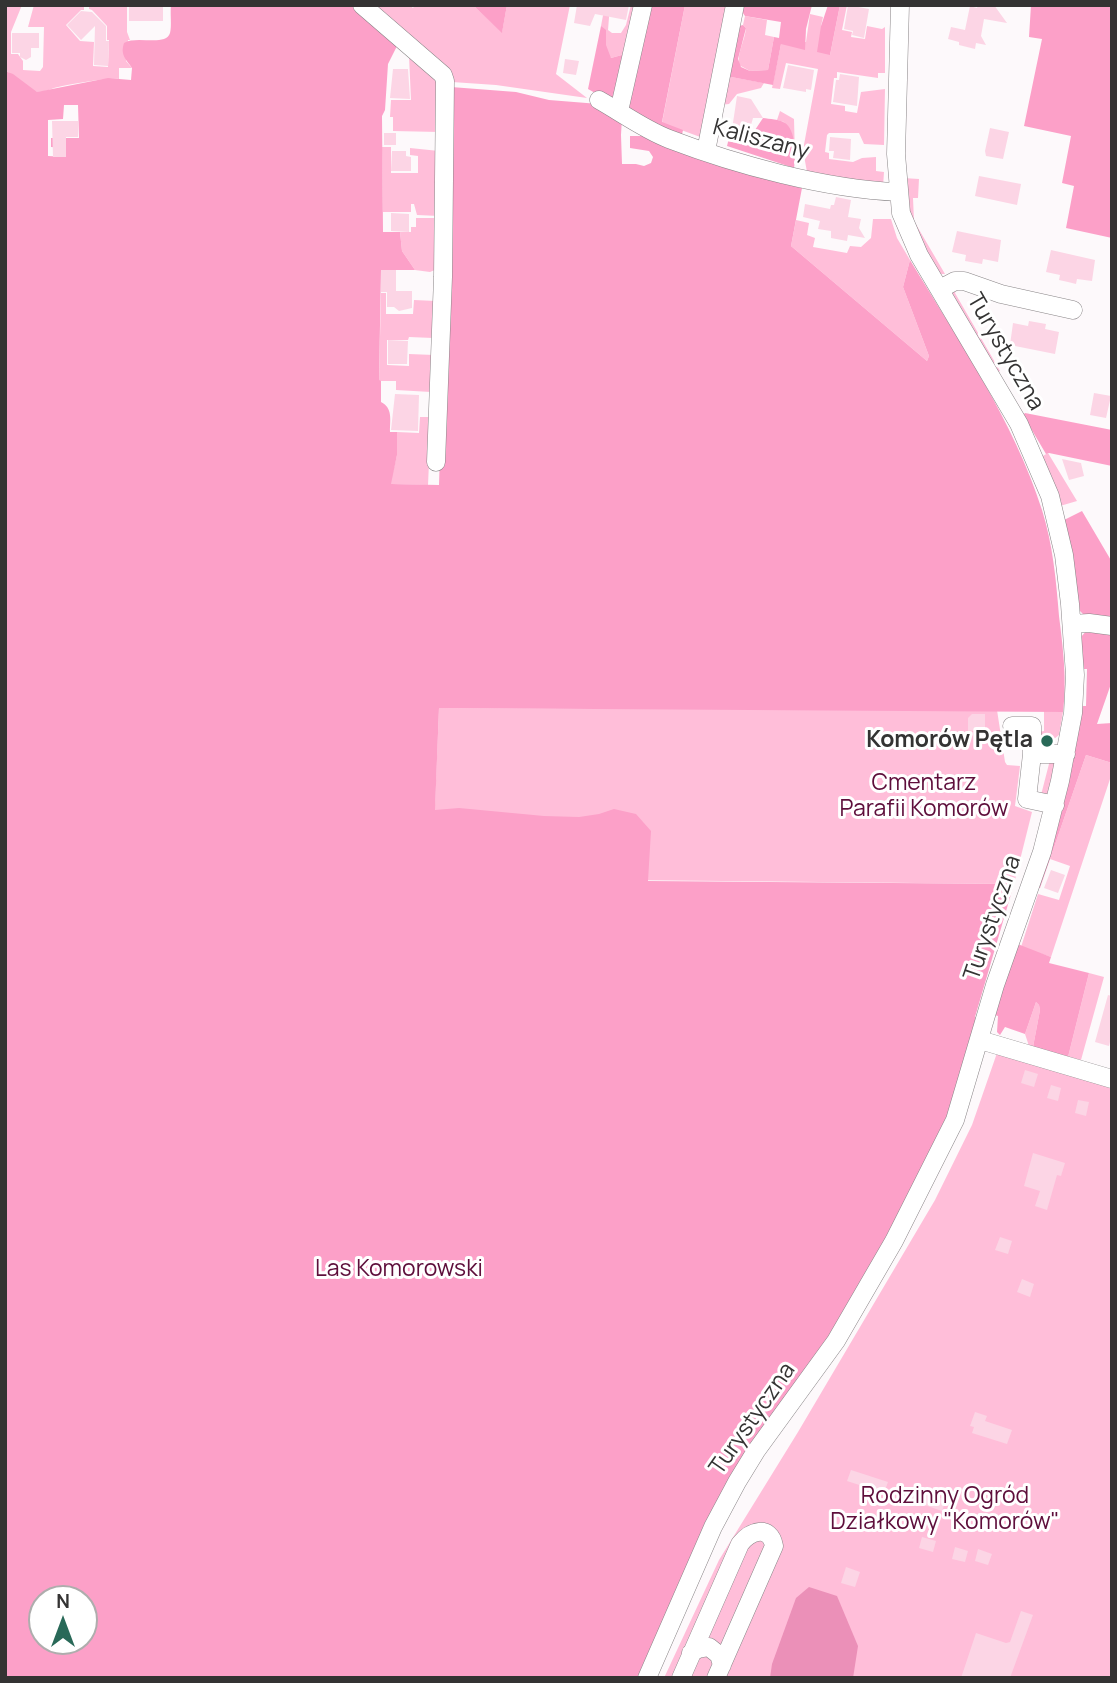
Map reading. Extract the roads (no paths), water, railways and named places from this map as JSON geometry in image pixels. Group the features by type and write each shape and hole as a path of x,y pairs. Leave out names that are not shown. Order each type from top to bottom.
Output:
{"street":[{"path":"362,5 443,75 445,81 443,278 436,461"},
{"path":"619,111 643,5"},
{"path":"706,151 735,5"},
{"name":"Turystyczna","path":"648,1678 708,1538 731,1493 756,1451 836,1341 894,1241 941,1152 960,1108 995,985 1030,889 1055,805 1074,702 1072,624 1062,542 1044,479 1014,415 908,233 901,213 896,117 900,5"},
{"name":"Kaliszany","path":"599,100 668,139 706,151 792,176 898,192"},
{"path":"940,289 955,281 964,281 1001,294 1073,310"},
{"path":"1072,624 1112,626"},
{"path":"1012,726 1032,726 1027,799 1055,805"},
{"path":"1032,754 1066,754"},
{"path":"980,1040 1112,1079"},
{"path":"681,1678 740,1544 751,1533 766,1533 771,1536 774,1546 719,1671"},
{"path":"691,1653 709,1647 719,1655 719,1671"}],"place":[{"name":"Komorów Pętla","path":"1047,741"}],"park label":[{"name":"Cmentarz Parafii Komorów","path":"924,797"},
{"name":"Las Komorowski","path":"399,1270"},
{"name":"Rodzinny Ogród Działkowy \"Komorów\"","path":"945,1510"}]}
